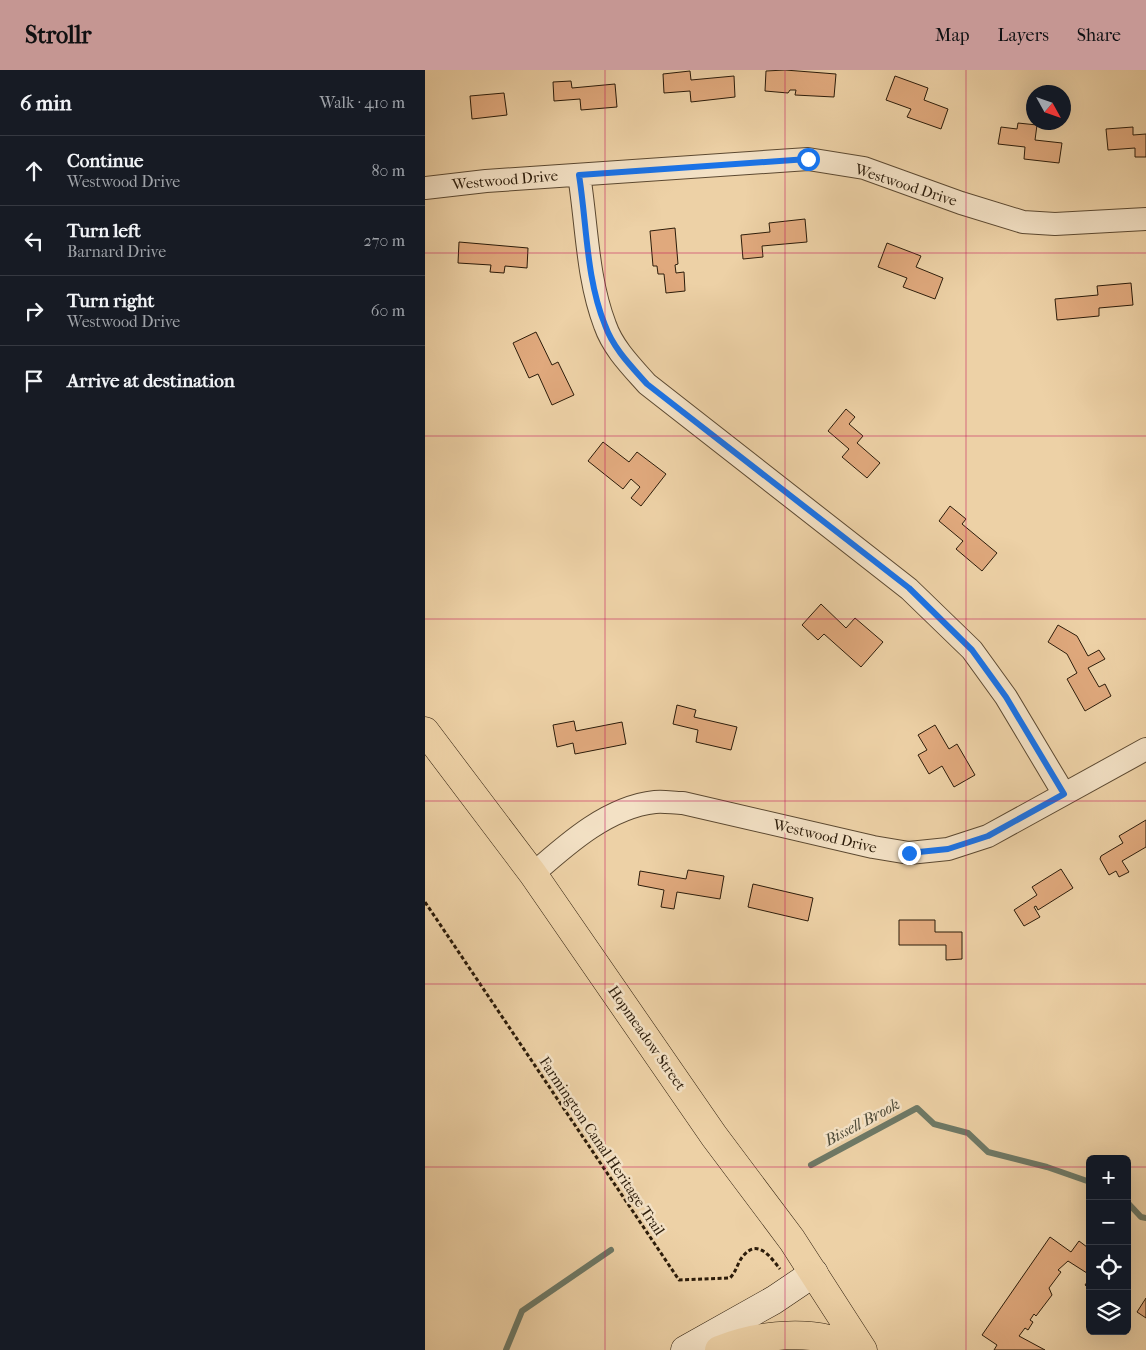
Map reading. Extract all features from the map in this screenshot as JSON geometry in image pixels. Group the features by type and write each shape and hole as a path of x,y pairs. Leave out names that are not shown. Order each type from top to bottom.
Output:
{"highway":[{"name":"Hopmeadow Street","path":"425,731 533,874 714,1136 804,1280 863,1350"},
{"path":"719,1350 757,1338 781,1336 845,1342 857,1350"}],"main road":[{"path":"685,1350 775,1300 804,1280"}],"street":[{"name":"Westwood Drive","path":"425,188 808,159 864,168 961,203 1023,222 1055,224 1146,219"},
{"path":"579,175 591,279 605,327 622,355 647,384 909,588 972,650 1006,697 1064,794"},
{"name":"Westwood Drive","path":"533,874 593,827 627,808 656,802 683,803 873,847 909,853 948,849 988,836 1146,749"}],"path":[{"name":"Farmington Canal Heritage Trail","path":"425,902 679,1280 729,1278 745,1253 756,1248 765,1251 804,1280"}],"building":[{"path":"785,70 836,74 834,97 795,95 796,90 790,90 788,93 765,91 766,71"},
{"path":"690,71 691,80 734,76 735,97 691,102 690,91 664,93 663,74"},
{"path":"895,76 928,88 924,100 948,109 941,129 907,117 911,109 886,100"},
{"path":"571,81 572,88 615,84 617,107 581,110 580,99 554,101 553,82"},
{"path":"504,93 507,115 472,119 470,96"},
{"path":"1018,123 1026,124 1026,130 1036,130 1035,140 1062,143 1059,163 1024,159 1025,147 998,144 1001,127 1017,129"},
{"path":"1133,127 1133,135 1146,134 1146,157 1135,157 1135,148 1108,150 1106,129"},
{"path":"805,219 807,242 762,246 763,257 743,259 741,235 770,232 769,223"},
{"path":"675,228 678,264 675,265 676,273 684,272 685,291 666,293 664,274 658,274 657,266 653,266 650,231"},
{"path":"459,242 528,248 527,268 505,266 504,273 490,272 491,265 458,263"},
{"path":"887,243 921,256 916,267 943,278 935,299 903,287 907,278 878,267"},
{"path":"1131,283 1133,305 1099,308 1099,316 1057,320 1055,299 1098,295 1097,286"},
{"path":"536,332 552,365 558,362 574,395 552,405 538,374 529,378 513,343"},
{"path":"846,409 855,417 849,424 863,436 857,443 880,463 867,478 842,457 849,449 828,431"},
{"path":"603,442 629,462 637,452 666,474 641,506 631,498 640,487 631,479 623,489 588,461"},
{"path":"950,506 966,519 962,524 997,553 982,571 956,549 963,541 939,521"},
{"path":"821,604 846,628 855,618 883,642 861,667 824,634 818,640 802,625"},
{"path":"1058,625 1077,636 1088,656 1099,650 1105,659 1088,668 1099,687 1105,684 1111,696 1085,711 1067,679 1077,673 1067,654 1048,642"},
{"path":"677,705 696,710 694,717 737,727 731,750 696,742 698,730 673,724"},
{"path":"574,721 576,731 622,722 626,744 575,754 573,743 557,747 553,725"},
{"path":"935,725 949,749 957,744 975,775 954,787 942,766 929,774 918,755 927,750 918,735"},
{"path":"1146,820 1146,847 1122,861 1129,872 1119,877 1116,871 1109,875 1100,859 1101,856 1123,843 1119,836"},
{"path":"1061,869 1073,888 1038,910 1036,906 1034,907 1040,917 1024,926 1014,910 1037,895 1032,887"},
{"path":"688,870 724,876 720,899 677,892 674,909 661,907 664,890 638,885 640,871 686,879"},
{"path":"753,884 813,898 808,921 748,907"},
{"path":"899,920 935,920 935,932 962,932 962,959 946,960 946,945 899,945"},
{"path":"1050,1237 1071,1252 1079,1241 1086,1246 1086,1272 1068,1261 1058,1270 1061,1272 1049,1288 1052,1295 1036,1316 1034,1314 1030,1320 1033,1322 1028,1330 1025,1328 1019,1336 1045,1350 994,1350 997,1345 982,1335"},
{"path":"1146,1298 1146,1318 1137,1312"}],"waterway":[{"name":"Bissell Brook","path":"811,1165 917,1108 934,1124 968,1133 988,1152 1047,1167 1086,1181"},
{"name":"Bissell Brook","path":"1131,1206 1141,1217 1146,1218"},
{"name":"Bissell Brook","path":"506,1350 522,1311 611,1250"}],"route":[{"path":"808,159 579,175 585,212 591,279 605,327 622,355 647,384 785,494 909,588 972,650 1006,697 1064,794 988,836 948,849 909,853"}]}
